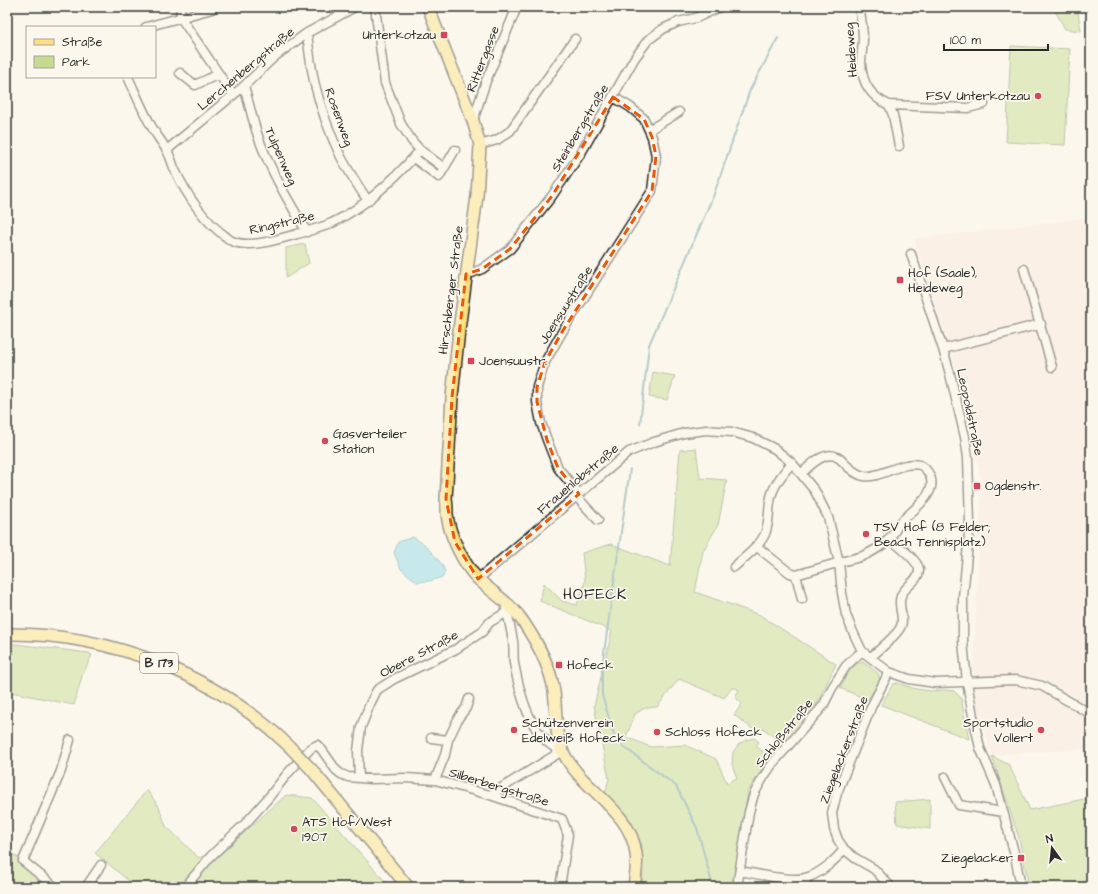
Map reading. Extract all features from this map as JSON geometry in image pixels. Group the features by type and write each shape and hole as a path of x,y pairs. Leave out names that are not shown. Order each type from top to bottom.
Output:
{"main road":[{"name":"Hirschberger Straße","path":"428,7 473,119 480,144 477,196 459,330 452,397 446,499 447,516 455,542 467,566 478,579 504,600 524,622 544,658 554,691 557,733 562,751"},
{"name":"B 173","path":"7,634 55,637 90,642 118,649 148,659 193,679 228,699 260,720 289,746 312,770 408,887"},
{"path":"562,751 580,776 622,819 632,837 637,854 634,887"}],"street":[{"path":"180,7 181,18 233,95"},
{"name":"Lerchenbergstraße","path":"167,150 244,86 274,57 342,10 355,7"},
{"path":"375,7 385,83 401,124 420,150 444,168"},
{"name":"Rittergasse","path":"473,119 486,81 517,7"},
{"name":"Steinbergstraße","path":"466,274 482,269 510,249 552,196 581,153 634,59 648,40 663,29 678,22 696,18 720,7"},
{"name":"Heideweg","path":"859,7 863,37 861,63 865,82 874,96 889,105"},
{"path":"150,26 212,8"},
{"name":"Rosenweg","path":"307,34 315,84 324,114 340,156 368,201"},
{"path":"480,144 497,140 510,131 575,39"},
{"path":"180,73 195,85 219,74"},
{"name":"Ringstraße","path":"128,78 153,128 167,150 187,193 202,215 216,230 232,241 242,244 254,244 278,239 307,232 330,224 368,201 385,187 420,150"},
{"name":"Tulpenweg","path":"244,86 258,138 271,168 307,232"},
{"name":"Joensuustraße","path":"598,520 558,468 541,422 537,402 538,387 546,362 562,332 652,191 656,156 652,137 644,119 630,107 613,97"},
{"path":"899,146 893,115 889,105 968,108 984,104"},
{"path":"649,130 679,112"},
{"path":"414,158 439,176 455,150"},
{"name":"Leopoldstraße","path":"911,254 943,349 965,438 968,458 970,523 963,597 963,636 967,682 980,748 996,785 1015,856 1021,887"},
{"path":"1024,269 1041,324 1052,367"},
{"path":"943,349 1041,324"},
{"name":"Frauenlobstraße","path":"478,579 629,452 654,442 684,433 706,430 732,432 752,438 775,449 792,463 815,492 828,517 839,562 846,615 862,651"},
{"path":"756,546 790,573 796,575 863,556 876,549 889,538 900,523 928,496 932,487 928,472 920,465 912,464 872,476 864,476 856,474 838,457 833,455 821,458 812,463 801,474"},
{"path":"734,567 762,540 769,521 771,498 774,487 792,463"},
{"path":"871,657 896,634 902,626 901,594 916,579 919,570 914,560 889,538"},
{"path":"796,575 802,599"},
{"path":"504,600 511,627 514,662 527,712 530,719 544,738 552,746 562,751"},
{"name":"Obere Straße","path":"359,778 358,751 361,727 377,690 394,679 456,650 482,632 490,622 507,612"},
{"path":"862,651 889,672 909,679 935,683 1016,680 1042,686 1091,714"},
{"name":"Schloßstraße","path":"738,887 749,812 754,794 773,763 823,706 846,666 862,651"},
{"name":"Ziegelackerstraße","path":"889,672 872,705 837,793 832,813 834,829 838,840 844,849 874,869 889,884 890,887"},
{"path":"435,780 445,754 448,740 459,717 466,708 469,699"},
{"path":"432,738 448,740"},
{"path":"55,887 23,861 61,771 70,740"},
{"name":"Silberbergstraße","path":"184,887 210,856 246,823 313,746 317,745 336,770 348,777 435,780 490,795 562,819 568,835 560,887"},
{"path":"490,795 562,751"},
{"path":"945,777 959,806 1003,812"},
{"path":"740,871 791,879 805,878 819,872 838,857 844,849"},
{"path":"86,887 101,865"},
{"path":"805,878 807,887"}],"highlighted area":[{"path":"613,97 644,119 652,137 656,156 652,191 562,332 545,362 537,387 537,402 547,440 558,468 579,494 478,579 455,542 446,499 452,397 466,274 482,269 510,249 552,196"}],"shaded area":[{"path":"1091,217 1091,749 992,755 972,690 981,479 955,364 914,239"}],"green space":[{"path":"1053,7 1077,7 1081,31 1065,29"},
{"name":"FSV Unterkotzau","path":"1011,46 1070,49 1065,145 1006,142"},
{"path":"305,244 309,263 286,278 286,248"},
{"path":"653,372 675,376 667,400 649,397"},
{"path":"696,448 700,478 727,480 718,525 703,551 695,592 760,615 836,664 814,709 784,743 779,741 763,728 758,733 734,715 742,704 735,697 739,690 733,687 724,698 679,679 657,707 645,708 635,714 626,737 651,747 685,745 716,759 727,783 737,778 732,765 733,752 739,744 754,738 759,742 756,746 767,755 771,756 748,791 734,887 643,887 642,845 629,820 605,793 609,779 594,706 612,631 540,601 544,583 562,601 577,605 585,582 582,553 611,544 670,566 680,450"},
{"path":"7,643 89,653 92,655 82,676 74,705 7,691"},
{"path":"863,662 878,673 880,680 868,700 840,688 847,674 857,663"},
{"path":"897,683 916,689 954,691 961,698 969,739 881,705 893,684"},
{"path":"992,756 1009,765 1030,810 1084,799 1091,801 1091,887 1029,887 1019,838"},
{"path":"147,790 159,807 166,826 199,858 205,855 180,887 135,887 95,853"},
{"name":"ATS Hof/West 1907","path":"286,795 312,798 390,887 191,887 213,861"},
{"path":"930,799 930,829 897,824 895,802"},
{"path":"7,850 23,861 55,887 7,887"}],"water":[{"path":"413,537 424,544 441,563 445,571 443,577 430,581 417,582 401,569 394,553 398,542"}],"waterway":[{"path":"640,424 649,345 714,194 750,90 778,38"},
{"path":"630,469 602,667 602,695 616,741 676,786 697,828 713,887"}],"railway":[{"path":"1089,7 1091,21"}],"place":[{"name":"Unterkotzau","path":"444,35"},
{"name":"FSV Unterkotzau","path":"1038,96"},
{"name":"Hof (Saale), Heideweg","path":"900,280"},
{"name":"Joensuustr.","path":"471,361"},
{"name":"Gasverteiler Station","path":"325,441"},
{"name":"Ogdenstr.","path":"977,486"},
{"name":"TSV Hof (8 Felder; Beach Tennisplatz)","path":"866,534"},
{"name":"Hofeck","path":"559,665"},
{"name":"Schützenverein Edelweiß Hofeck","path":"514,730"},
{"name":"Sportstudio Vollert","path":"1041,730"},
{"name":"Schloss Hofeck","path":"657,732"},
{"name":"ATS Hof/West 1907","path":"294,829"},
{"name":"Ziegelacker","path":"1021,858"}],"district":[{"name":"HOFECK","path":"595,594"}]}
